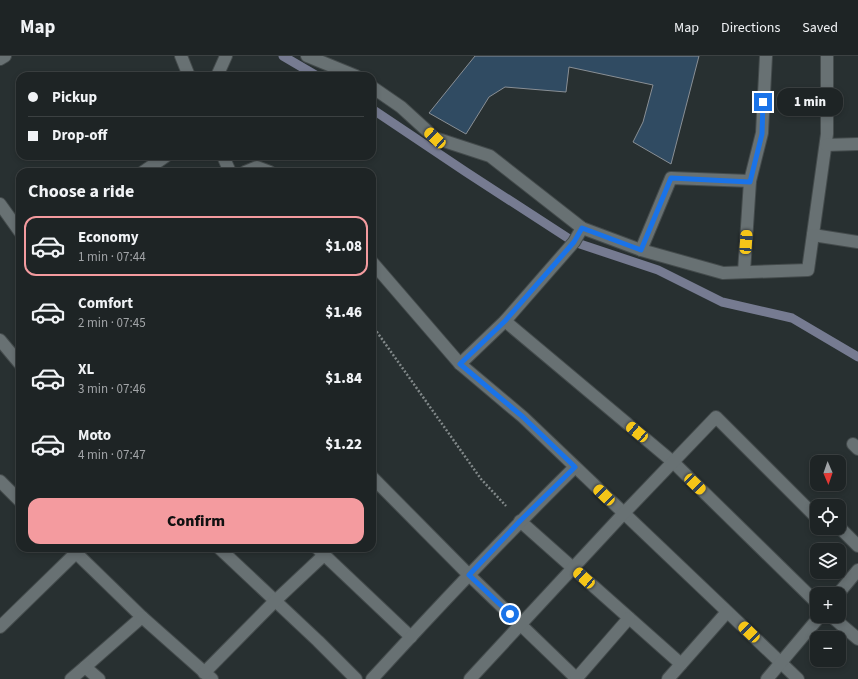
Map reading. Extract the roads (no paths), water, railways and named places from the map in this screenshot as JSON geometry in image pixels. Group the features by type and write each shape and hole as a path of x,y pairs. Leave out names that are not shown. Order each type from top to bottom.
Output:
{"street":[{"path":"0,59 5,56"},
{"path":"180,56 187,72"},
{"path":"219,72 226,56"},
{"path":"307,56 346,72"},
{"path":"744,272 750,182 762,134 766,56"},
{"path":"376,90 401,107 435,138 490,156 582,228 641,250 723,273 808,270 827,134 827,56"},
{"path":"826,145 858,144"},
{"path":"149,168 160,160"},
{"path":"641,250 671,178 750,182"},
{"path":"0,204 16,226"},
{"path":"460,364 505,321 574,242 582,228"},
{"path":"813,235 858,242"},
{"path":"376,267 460,364 523,417 798,679"},
{"path":"505,321 673,462 810,596"},
{"path":"0,340 16,359"},
{"path":"470,679 624,513 716,417 810,511"},
{"path":"372,679 520,521 575,467"},
{"path":"376,481 469,575 577,679 629,618"},
{"path":"0,482 16,496"},
{"path":"520,521 681,664"},
{"path":"846,534 858,546"},
{"path":"0,627 74,552"},
{"path":"78,552 142,617 208,676 321,552 411,637"},
{"path":"223,552 356,679"},
{"path":"844,587 858,570"},
{"path":"668,679 727,612"},
{"path":"71,679 142,617"},
{"path":"767,679 814,623"},
{"path":"839,623 858,639"},
{"path":"85,667 99,679"}],"waterway":[{"path":"283,56 310,72"},
{"path":"376,112 574,242 658,270 722,302 792,318 858,357"}]}
